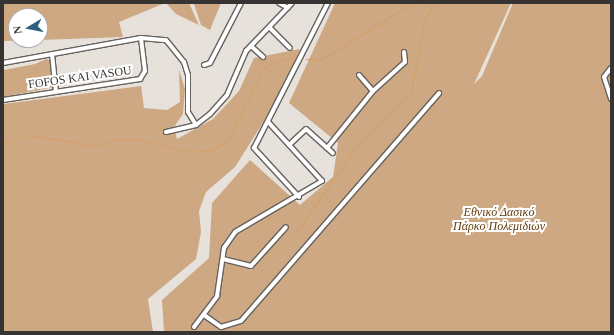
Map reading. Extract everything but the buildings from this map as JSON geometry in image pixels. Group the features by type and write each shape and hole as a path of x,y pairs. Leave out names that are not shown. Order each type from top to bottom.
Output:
{"street":[{"path":"204,65 210,64 241,3"},
{"path":"279,3 288,8"},
{"path":"166,132 196,125 227,95 242,58 292,3"},
{"path":"299,197 254,148 269,123 328,3"},
{"path":"270,28 290,48"},
{"path":"3,63 141,38 166,40 175,48 188,75 188,112 196,125"},
{"name":"FOFOS KAI VASOU","path":"3,100 56,90 140,79 145,71 141,38"},
{"path":"252,47 263,57"},
{"path":"328,148 373,91 405,62 404,52"},
{"path":"52,54 56,90"},
{"path":"611,68 604,82 611,99"},
{"path":"359,75 373,91"},
{"path":"204,314 221,327 241,320 439,93"},
{"path":"194,327 217,296 224,248 235,232 299,197 322,181 269,123"},
{"path":"289,144 306,129 333,153"},
{"path":"223,259 251,266 286,227"}],"green space":[{"path":"3,3 165,3 119,22 123,37 48,40 48,8 8,8 8,41 3,41"},
{"path":"166,3 189,3 199,25 176,14"},
{"path":"221,3 210,30 201,25 194,4"},
{"name":"Εθνικό Δασικό Πάρκο Πολεμιδιών","path":"335,3 511,3 474,84 482,76 513,3 611,3 611,332 164,332 162,300 209,258 212,203 250,160 300,205 333,177 338,143 289,103"},
{"path":"300,49 276,102 235,167 206,192 199,211 201,232 196,259 148,299 153,332 3,332 4,104 141,86 144,108 167,110 180,102 179,70 185,89 183,114 174,127 177,139 213,119 239,91 254,58"},
{"path":"46,59 52,61 55,87 3,97 3,67 4,70 35,64"}],"waterway":[{"path":"306,59 320,60 413,3"},
{"path":"295,235 353,151 411,93 424,21 433,3"},
{"path":"3,143 29,135 97,146 114,140 140,140 191,152 214,149 229,139 263,69 275,61 297,58"}]}
